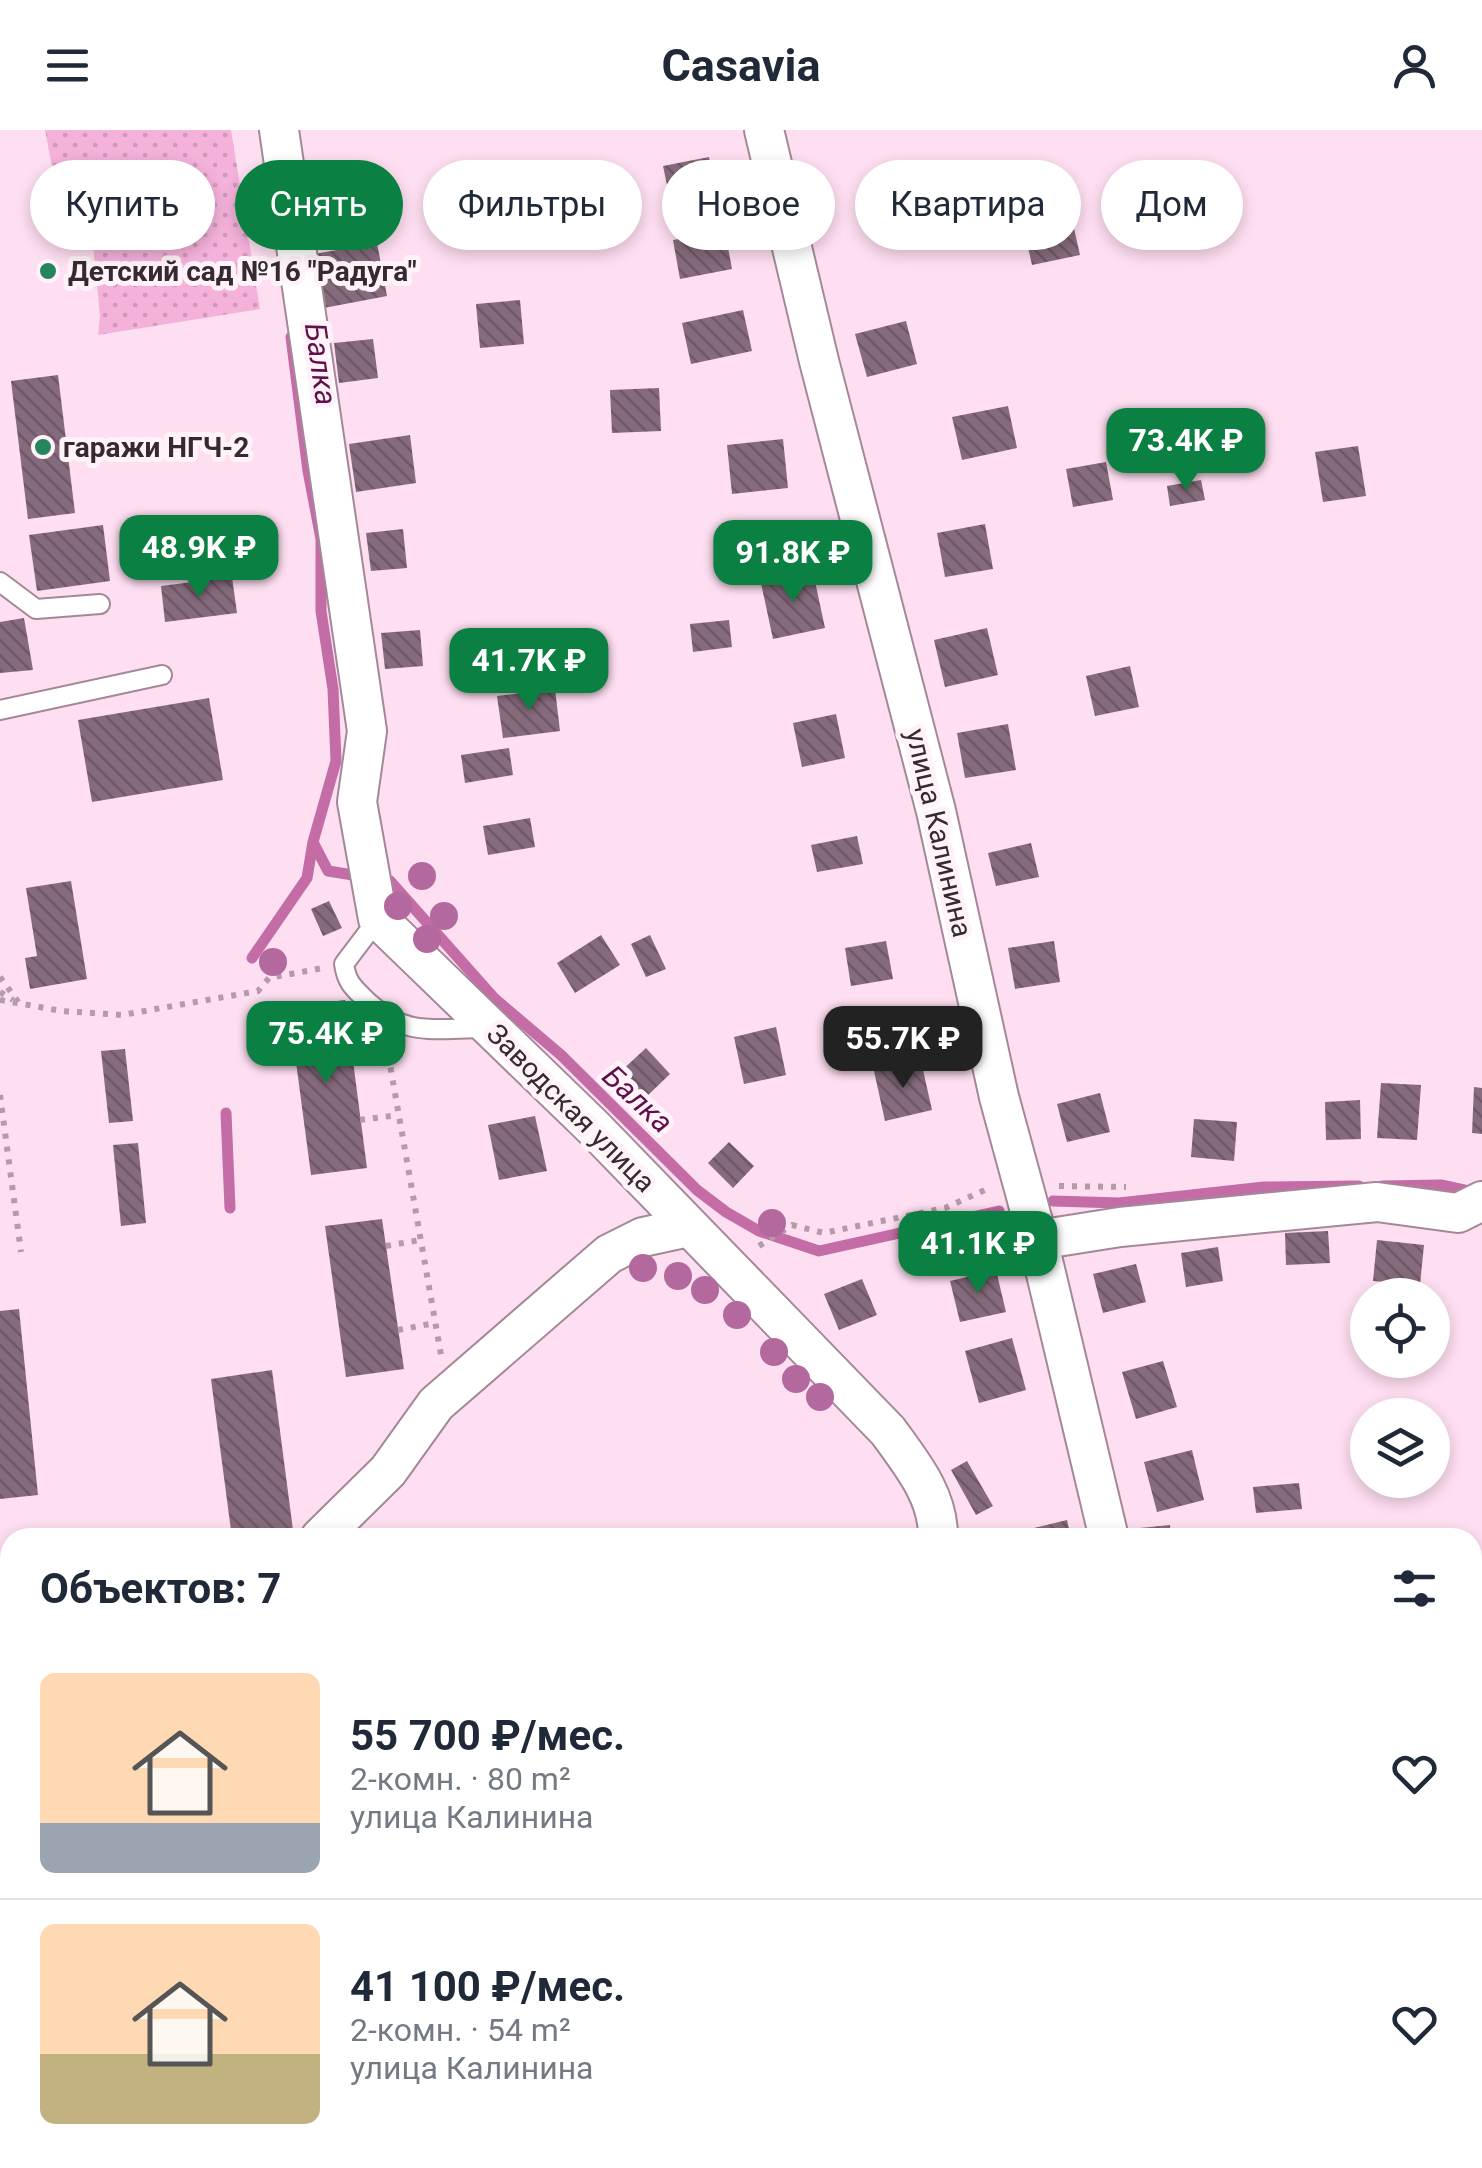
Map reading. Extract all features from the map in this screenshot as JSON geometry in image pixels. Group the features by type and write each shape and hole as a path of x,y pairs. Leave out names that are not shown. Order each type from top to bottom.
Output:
{"street":[{"path":"279,130 367,731 357,802 378,918"},
{"name":"улица Калинина","path":"764,130 819,361 936,810 998,1096 1038,1240 1108,1528"},
{"name":"Заводская улица","path":"378,918 888,1431 925,1484 938,1528"},
{"path":"1038,1240 1120,1227 1377,1202 1470,1207"},
{"name":"Заводская улица","path":"330,1528 388,1471 436,1404 609,1254 643,1237 689,1227"}],"lane":[{"path":"0,582 36,608 100,604"},
{"path":"0,710 162,675"},
{"path":"378,918 344,964 348,984 382,1016 409,1028 491,1028"}],"path":[{"path":"0,1000 122,1015 258,991 269,978 344,964"},
{"path":"0,977 18,1004"},
{"path":"0,992 18,1004"},
{"path":"382,1016 448,1394"},
{"path":"0,1095 21,1252"},
{"path":"360,1120 398,1115"},
{"path":"762,1246 792,1224"},
{"path":"386,1246 420,1240"},
{"path":"398,1330 436,1323"}],"shaded area":[{"path":"45,130 231,130 236,160 235,250 250,250 260,309 98,335 100,316 93,250 215,250 215,160 51,160"}],"building":[{"path":"378,250 387,296 324,308 314,254"},
{"path":"675,250 728,250 732,269 680,279"},
{"path":"1029,250 1079,250 1080,255 1032,265"},
{"path":"520,300 524,344 480,348 476,304"},
{"path":"743,310 752,351 691,364 682,323"},
{"path":"906,321 917,364 867,377 855,334"},
{"path":"373,339 378,378 339,383 334,343"},
{"name":"гаражи НГЧ-2","path":"58,375 75,513 28,519 11,381"},
{"path":"659,388 661,431 612,433 610,390"},
{"path":"1008,406 1017,448 962,460 952,417"},
{"path":"410,435 416,483 356,492 349,444"},
{"path":"783,439 788,488 732,494 727,445"},
{"path":"1358,446 1366,496 1323,502 1315,452"},
{"path":"1106,462 1113,500 1073,507 1066,469"},
{"path":"1201,480 1205,500 1170,506 1167,486"},
{"path":"985,524 993,569 945,577 937,533"},
{"path":"103,525 110,581 37,591 29,535"},
{"path":"403,529 407,568 371,571 366,533"},
{"path":"813,572 825,628 773,639 761,583"},
{"path":"232,577 237,613 165,622 161,586"},
{"path":"24,618 33,670 0,673 0,622"},
{"path":"729,620 732,647 693,652 690,624"},
{"path":"987,628 998,675 945,687 934,640"},
{"path":"420,630 423,666 385,669 381,633"},
{"path":"1130,666 1139,707 1095,716 1086,676"},
{"path":"555,689 560,731 503,738 497,696"},
{"path":"209,698 223,780 92,802 78,720"},
{"path":"836,714 845,758 802,767 793,723"},
{"path":"1008,724 1016,770 965,778 957,733"},
{"path":"509,748 513,775 465,783 461,755"},
{"path":"530,818 535,847 488,855 483,826"},
{"path":"857,836 863,864 817,872 811,845"},
{"path":"1031,843 1039,877 996,886 988,853"},
{"path":"71,881 87,979 30,989 25,958 37,956 26,888"},
{"path":"329,901 342,928 323,936 311,909"},
{"path":"601,935 620,965 575,993 557,963"},
{"path":"650,935 666,969 646,977 631,944"},
{"path":"886,941 893,979 851,986 845,948"},
{"path":"1054,941 1060,982 1015,989 1008,948"},
{"path":"345,1000 367,1168 311,1175 296,1062 282,1064 278,1031 292,1029 289,1007"},
{"path":"776,1027 786,1075 744,1084 734,1037"},
{"path":"646,1048 670,1074 645,1098 620,1072"},
{"path":"125,1049 133,1121 109,1123 101,1051"},
{"path":"921,1061 932,1110 885,1121 874,1071"},
{"path":"1381,1083 1421,1085 1417,1140 1377,1138"},
{"path":"1474,1087 1482,1088 1482,1134 1472,1133"},
{"path":"1100,1093 1110,1132 1067,1142 1057,1104"},
{"path":"1360,1100 1361,1139 1326,1140 1325,1102"},
{"path":"535,1116 547,1171 499,1180 488,1125"},
{"path":"1194,1119 1237,1122 1234,1161 1191,1157"},
{"path":"729,1142 754,1166 733,1188 708,1163"},
{"path":"138,1143 146,1223 121,1226 113,1145"},
{"path":"382,1219 404,1369 346,1377 325,1226"},
{"path":"1328,1231 1330,1263 1286,1265 1285,1233"},
{"path":"1377,1240 1424,1245 1421,1278 1373,1278"},
{"path":"1218,1247 1223,1281 1186,1287 1181,1253"},
{"path":"1136,1264 1146,1302 1103,1313 1093,1274"},
{"path":"996,1270 1006,1312 960,1322 950,1281"},
{"path":"862,1279 877,1315 839,1330 824,1294"},
{"path":"19,1309 38,1495 0,1499 0,1311"},
{"path":"1012,1338 1026,1390 979,1403 965,1351"},
{"path":"1163,1361 1177,1407 1136,1419 1122,1372"},
{"path":"272,1370 293,1528 231,1528 211,1379"},
{"path":"1192,1450 1204,1500 1157,1512 1144,1462"},
{"path":"967,1461 993,1506 976,1515 951,1470"},
{"path":"1299,1483 1302,1509 1256,1513 1253,1487"},
{"path":"1067,1520 1069,1528 1034,1528"}],"waterway":[{"name":"Балка","path":"291,337 321,539 321,611 333,689 336,761 313,842 328,871 390,881 494,998 561,1055 697,1190 759,1231 819,1251 999,1211"},
{"name":"Балка","path":"252,958 307,878 313,842"},
{"name":"Балка","path":"226,1113 230,1208"},
{"name":"Балка","path":"1382,1186 1441,1185 1478,1193"},
{"name":"Балка","path":"1053,1201 1119,1203 1264,1187 1359,1186"}],"place":[{"name":"Детский сад №16 \"Радуга\"","path":"48,271"},
{"name":"гаражи НГЧ-2","path":"43,447"}]}
